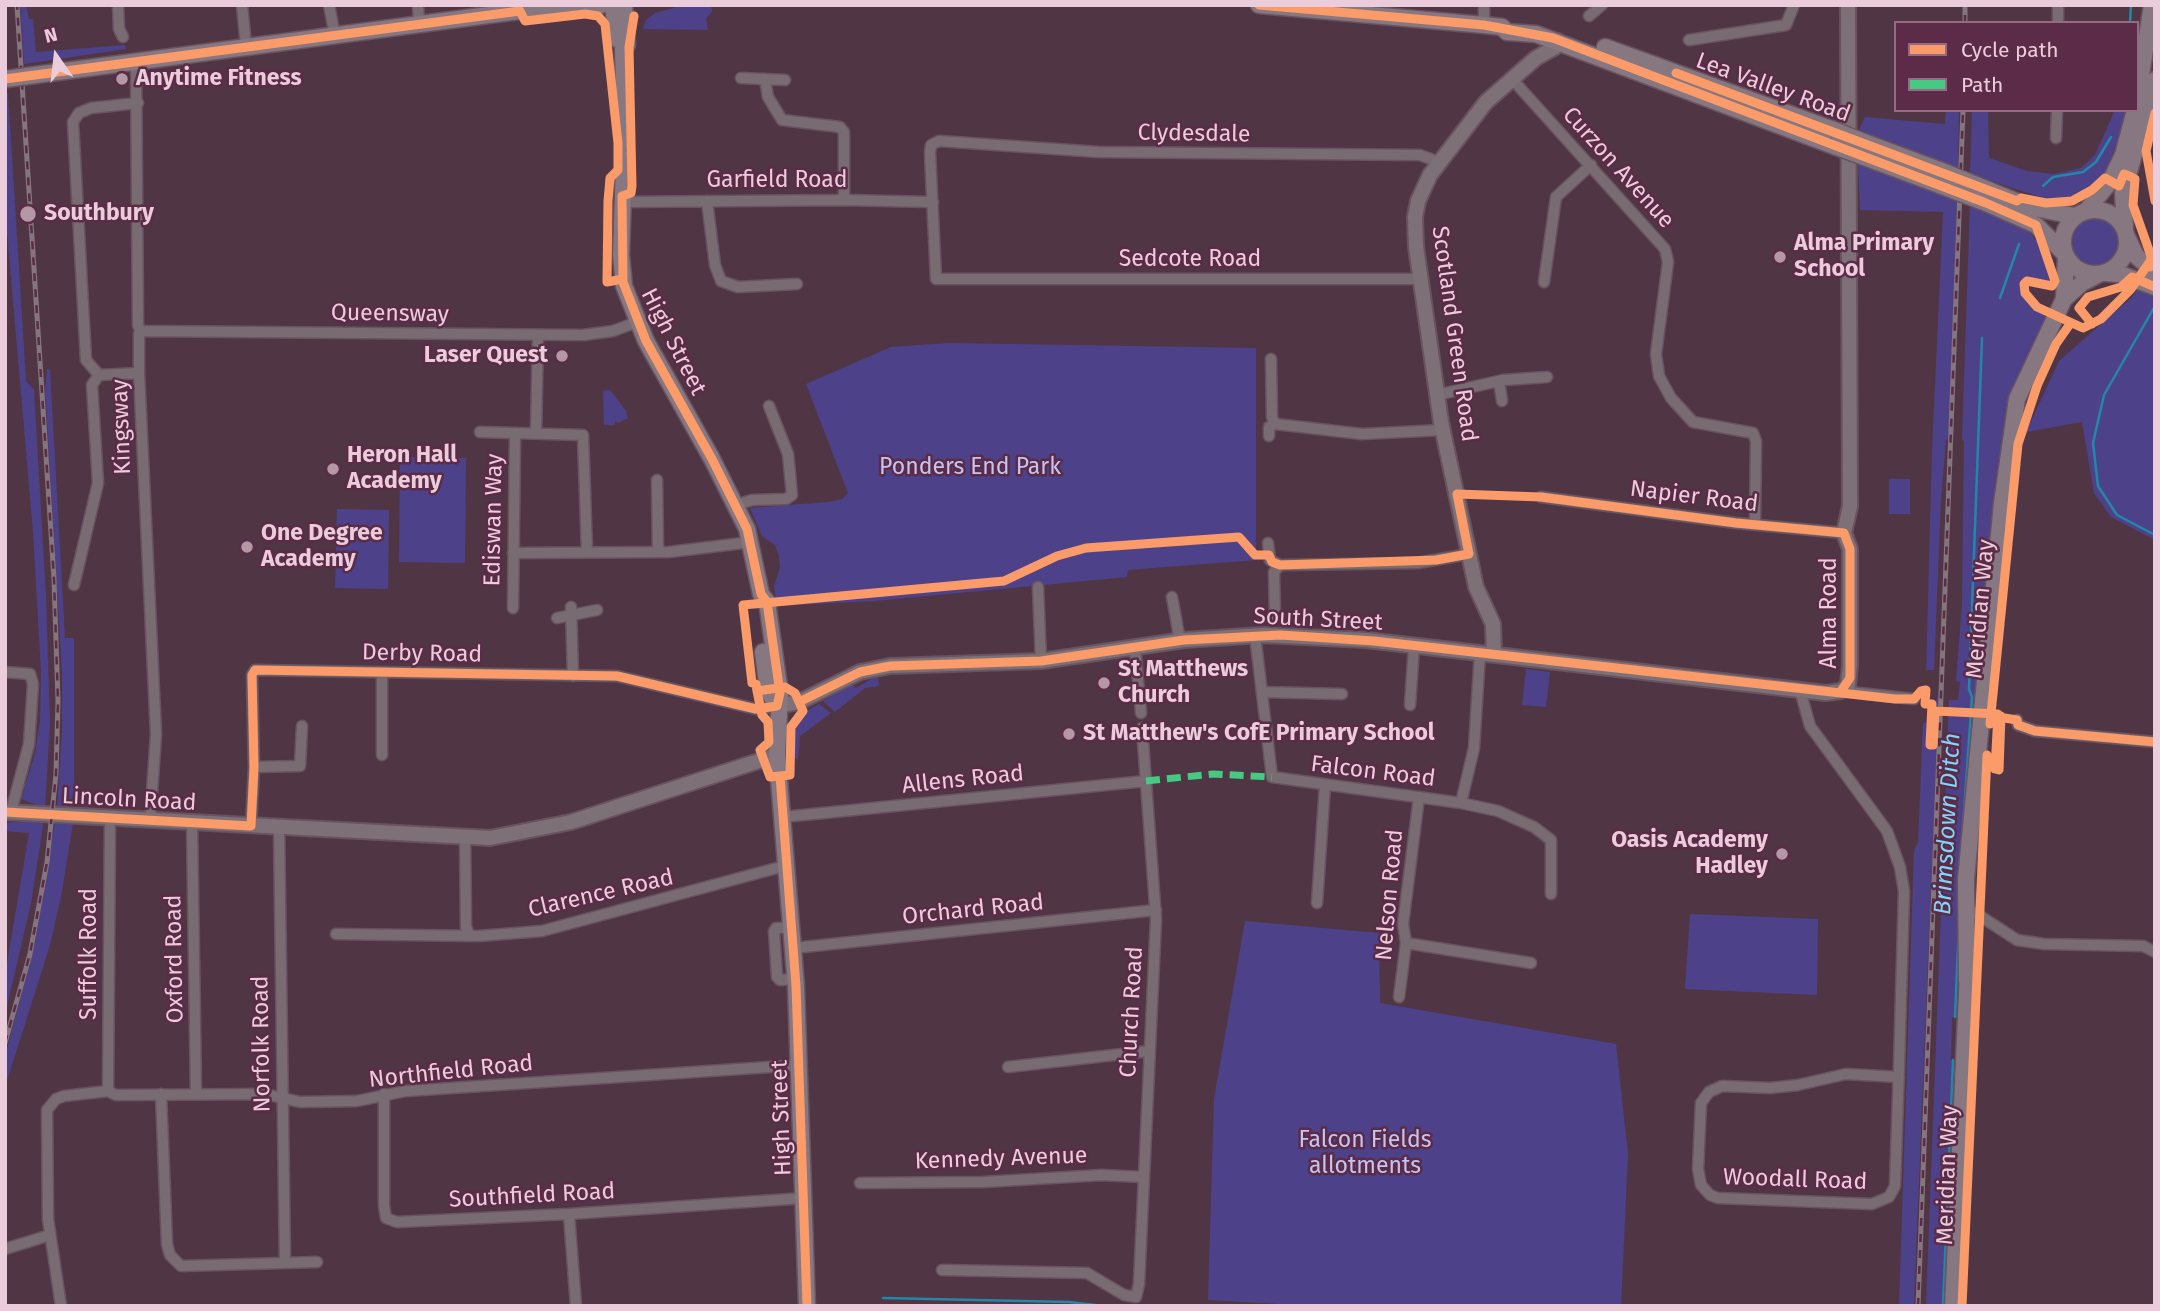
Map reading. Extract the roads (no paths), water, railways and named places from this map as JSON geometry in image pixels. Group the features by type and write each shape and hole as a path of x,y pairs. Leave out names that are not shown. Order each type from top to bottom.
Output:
{"main road":[{"path":"6,79 565,5 572,9 601,5"},
{"name":"High Street","path":"613,5 618,45 623,49"},
{"name":"High Street","path":"624,5 627,45 623,49 623,279 637,322 736,505 751,542 761,594 767,602 780,693 777,755 796,979 807,1306"},
{"name":"Lea Valley Road","path":"1259,5 1502,27 1515,24 1559,35 1558,41 1834,138 1986,196 2036,225 2065,255"},
{"path":"2139,87 2152,5"},
{"name":"Lea Valley Road","path":"1537,30 1563,32 1834,138"},
{"path":"2102,274 2116,267 2125,254 2123,193 2155,80"},
{"path":"2134,112 2119,164 2104,191 2067,225 2062,241 2065,255 2079,271 2120,274 2154,281"},
{"name":"Lea Valley Road","path":"1986,196 2080,214"},
{"path":"2080,214 2108,212 2120,221 2136,256 2154,281"},
{"name":"Meridian Way","path":"2064,299 2065,255"},
{"name":"Meridian Way","path":"1953,1306 1967,981 1966,879 2002,503 2017,399 2064,299 2082,283 2102,274"},
{"name":"Meridian Way","path":"1967,981 1974,912 1974,808"}],"street":[{"path":"118,5 119,29 123,37"},
{"path":"242,5 246,46"},
{"path":"418,5 419,24"},
{"path":"1484,5 1484,25"},
{"path":"1589,16 1602,5"},
{"path":"1689,40 1786,25 1794,5"},
{"name":"Alma Road","path":"1841,691 1850,678 1850,549 1844,533 1850,506 1848,5"},
{"path":"330,8 335,36"},
{"path":"1536,58 1539,40 1537,30"},
{"name":"Scotland Green Road","path":"1487,654 1493,624 1478,592 1443,430 1415,232 1416,209 1423,187 1439,162 1486,102 1536,58 1554,48 1558,41"},
{"name":"Kingsway","path":"136,63 138,325 141,331 139,373 156,734 150,821"},
{"path":"741,78 785,80"},
{"path":"765,79 768,97 782,120 840,127 844,132 844,200"},
{"name":"Curzon Avenue","path":"1512,79 1662,244 1667,255 1656,354 1659,376 1671,398 1693,422 1748,430 1756,438 1755,524"},
{"path":"99,375 86,360 73,122 79,113 90,108 138,103"},
{"path":"2056,138 2057,112"},
{"name":"Clydesdale","path":"933,202 932,145 939,141 1099,152 1420,155 1439,162"},
{"path":"1544,282 1556,197 1591,165"},
{"path":"707,201 715,265 721,281 738,287 797,284"},
{"name":"Garfield Road","path":"622,202 933,202"},
{"name":"Sedcote Road","path":"933,202 936,279 1421,279"},
{"name":"Queensway","path":"141,331 538,335 604,332 637,322"},
{"path":"536,433 538,335"},
{"path":"1271,359 1272,418 1275,424"},
{"path":"99,375 139,373"},
{"path":"74,585 98,483 92,385 99,375"},
{"path":"1437,395 1499,381 1547,377"},
{"path":"1499,381 1502,401"},
{"path":"736,505 752,500 786,499 792,495 789,454 769,406"},
{"path":"1269,436 1269,427 1275,424 1362,434 1443,430"},
{"path":"480,432 579,433 584,436 587,551"},
{"name":"Ediswan Way","path":"513,608 514,433"},
{"path":"657,480 658,552"},
{"name":"Napier Road","path":"1541,497 1844,533"},
{"path":"513,553 658,552 751,542"},
{"path":"1268,542 1270,560 1280,565 1417,563 1469,554"},
{"path":"1275,616 1274,572 1280,565"},
{"path":"1038,587 1041,661"},
{"path":"1172,597 1180,641"},
{"path":"557,618 571,611 597,610"},
{"path":"571,611 573,676"},
{"name":"South Street","path":"778,706 799,702 873,668 1041,661 1180,641 1255,635 1340,638 1800,690 1841,691"},
{"name":"Falcon Road","path":"1255,635 1272,777 1461,803 1474,748 1487,654"},
{"path":"1413,646 1413,699"},
{"path":"1135,647 1141,713"},
{"path":"5,672 30,674 33,684 29,744 8,812"},
{"name":"Derby Road","path":"251,825 254,767 253,672 573,676 640,680 742,706 761,709 778,706"},
{"path":"382,674 383,755"},
{"name":"Woodall Road","path":"1800,690 1810,726 1887,831 1900,867 1904,891 1899,1077 1895,1186 1883,1201 1872,1204 1718,1198 1710,1195 1701,1185 1698,1169 1701,1103 1709,1091 1722,1086 1770,1088 1798,1085 1846,1074 1899,1077"},
{"path":"1841,691 1914,699"},
{"path":"1262,692 1336,696"},
{"path":"2017,720 2018,725 2035,731 2155,742"},
{"path":"254,767 300,766 302,726"},
{"name":"Church Road","path":"942,1270 1087,1273 1124,1295 1136,1297 1139,1284 1156,910 1142,728"},
{"name":"Lincoln Road","path":"8,812 498,837 571,822 777,755"},
{"name":"Allens Road","path":"783,817 1146,781"},
{"path":"1317,903 1325,785"},
{"name":"Nelson Road","path":"1399,997 1406,943 1403,924 1419,797"},
{"path":"1461,803 1498,811 1534,827 1551,840 1550,894"},
{"name":"Suffolk Road","path":"108,1091 110,818"},
{"name":"Oxford Road","path":"192,823 195,1094"},
{"name":"Norfolk Road","path":"279,827 285,1262"},
{"path":"465,837 469,934"},
{"name":"Clarence Road","path":"336,934 478,936 542,931 788,866"},
{"name":"Orchard Road","path":"794,948 1156,910"},
{"path":"1974,912 2017,940 2044,944 2143,946 2155,952"},
{"path":"792,928 776,928 774,931 777,977 780,980 796,979"},
{"path":"1406,943 1531,963"},
{"path":"1008,1067 1149,1051"},
{"name":"Northfield Road","path":"61,1306 50,1235 47,1111 56,1099 64,1096 108,1091 116,1095 281,1096 300,1102 357,1101 384,1094 800,1065"},
{"path":"161,1094 167,1244 170,1255 181,1266 317,1262"},
{"name":"Southfield Road","path":"384,1094 386,1218 397,1222 569,1214 805,1198"},
{"name":"Kennedy Avenue","path":"860,1183 983,1182 1090,1175 1143,1177"},
{"path":"569,1214 576,1306"},
{"path":"5,1250 50,1235"}],"waterway":[{"name":"Brimsdown Ditch","path":"2130,21 2131,5"},
{"name":"Brimsdown Ditch","path":"2043,186 2053,177 2083,172 2096,162 2111,137"},
{"name":"Brimsdown Ditch","path":"2000,298 2019,244"},
{"path":"2155,306 2104,395 2093,443 2098,486 2117,515 2155,535"},
{"name":"Brimsdown Ditch","path":"1962,841 1972,697 1969,689 1982,338"},
{"name":"Brimsdown Ditch","path":"1955,1017 1959,922"},
{"name":"Brimsdown Ditch","path":"1943,1306 1953,1060"},
{"path":"883,1298 1069,1302 1104,1306"}],"railway":[{"path":"5,1043 30,954 47,862 56,774 58,701 54,579 17,5"},
{"path":"1965,5 1965,21"},
{"path":"1918,1306 1963,112"}],"place":[{"name":"Anytime Fitness","path":"122,79"},
{"name":"Southbury","path":"28,214"},
{"name":"Alma Primary School","path":"1780,257"},
{"name":"Laser Quest","path":"562,356"},
{"name":"Heron Hall Academy","path":"333,469"},
{"name":"One Degree Academy","path":"247,547"},
{"name":"St Matthews Church","path":"1104,683"},
{"name":"St Matthew's CofE Primary School","path":"1069,734"},
{"name":"Oasis Academy Hadley","path":"1782,854"}],"park label":[{"name":"Ponders End Park","path":"970,468"},
{"name":"Falcon Fields allotments","path":"1365,1154"}]}
